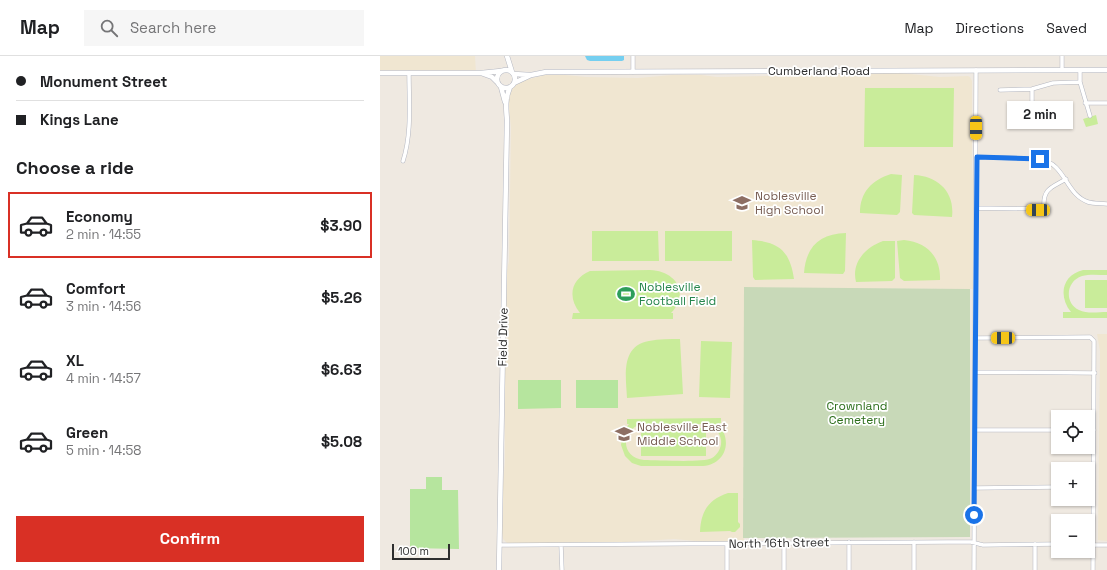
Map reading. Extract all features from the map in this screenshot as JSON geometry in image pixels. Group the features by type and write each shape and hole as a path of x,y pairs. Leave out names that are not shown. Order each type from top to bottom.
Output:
{"street":[{"path":"497,82 497,76 502,70 507,56"},
{"path":"506,104 510,87 515,80 507,56"},
{"path":"633,56 633,72"},
{"path":"1062,56 1062,70"},
{"path":"380,73 481,73 502,70 513,73"},
{"path":"974,570 977,157 976,70"},
{"path":"1080,70 1080,82 1090,116"},
{"name":"Cumberland Road","path":"514,83 531,75 546,72 1107,70"},
{"path":"403,161 409,133 409,73"},
{"path":"481,73 492,77 497,82 501,87 506,104"},
{"name":"Cumberland Road","path":"513,73 531,75"},
{"path":"1000,90 1032,89 1053,83 1080,82"},
{"path":"501,87 510,87"},
{"path":"1032,89 1032,114"},
{"path":"1085,103 1107,103"},
{"name":"Field Drive","path":"499,570 506,194 506,104"},
{"path":"977,157 1044,160 1054,164 1074,192 1083,199 1092,203 1107,204"},
{"path":"976,208 1041,209 1044,206 1043,198 1046,191 1066,179"},
{"path":"976,338 1092,338 1094,343 1094,410"},
{"path":"975,372 1094,373"},
{"path":"975,430 1051,430"},
{"path":"975,488 1051,488"},
{"path":"849,542 849,570"},
{"name":"North 16th Street","path":"500,545 849,542 974,543 983,545 1051,544"},
{"path":"914,542 914,570"},
{"path":"784,543 784,570"},
{"path":"561,544 562,570"},
{"path":"727,544 727,570"},
{"path":"1036,544 1036,570"},
{"path":"1095,544 1107,545"},
{"path":"1093,558 1093,570"}],"shaded area":[{"path":"380,56 475,56 476,73 380,73"},
{"name":"Noblesville High School","path":"900,73 940,77 968,76 972,81 974,289 744,288 744,542 707,542 674,539 609,543 507,543 503,539 502,533 505,462 504,386 506,276 509,261 511,128 508,97 511,89 519,82 544,75 638,78 672,75 701,75 717,77"},
{"path":"1097,334 1107,334 1107,541 1098,540 1100,351"}],"green space":[{"path":"865,88 954,88 953,147 864,147"},
{"path":"1096,115 1098,124 1086,127 1083,119"},
{"path":"891,174 902,175 900,212 897,215 860,213 862,199 868,188 873,183"},
{"path":"914,175 930,178 943,187 951,200 952,217 914,215 912,213"},
{"path":"592,231 658,231 659,261 592,261"},
{"path":"665,231 732,231 732,261 665,261"},
{"path":"846,233 845,271 843,274 804,273 808,256 816,243 829,236"},
{"path":"752,240 770,243 782,250 790,262 794,279 755,280 753,277"},
{"path":"883,241 895,241 895,278 892,281 856,282 856,268 861,256 871,247"},
{"path":"897,241 912,241 926,247 931,252 938,264 940,280 904,281 900,278"},
{"path":"650,270 667,274 677,284 680,291 677,305 671,313 673,313 673,319 572,319 573,313 580,313 573,301 573,289 579,279 590,271"},
{"path":"1083,270 1107,270 1107,275 1082,276 1073,282 1069,292 1071,302 1074,307 1082,311 1107,312 1107,318 1063,318 1063,312 1071,312 1064,299 1064,287 1070,276"},
{"path":"1085,280 1107,280 1107,308 1085,308"},
{"name":"Crownland Cemetery","path":"744,287 970,289 970,537 743,538"},
{"path":"661,339 680,339 683,394 627,398 626,372 629,356 633,349 640,344 649,341"},
{"path":"701,341 732,342 730,398 699,397"},
{"path":"518,380 561,380 561,408 518,409"},
{"path":"576,380 618,380 618,408 576,408"},
{"path":"721,418 721,423 718,424 723,430 725,437 725,450 717,461 703,466 641,466 632,463 625,456 621,445 623,432 629,424 627,424 627,419","holes":["641,424 708,424 716,430 721,440 721,445 716,454 707,460 644,460 636,458 627,450 626,444 629,432 634,427"]},
{"path":"641,428 706,428 706,456 641,456"},
{"path":"426,477 442,477 442,490 458,490 459,549 410,548 410,489 426,489"},
{"path":"728,493 738,493 738,522 740,527 735,532 700,532 702,518 707,507 715,499"}],"water":[{"path":"585,56 624,56 624,60 590,61 587,60"}],"place":[{"name":"Noblesville High School","path":"742,203"},
{"name":"Noblesville Football Field","path":"626,294"},
{"name":"Noblesville East Middle School","path":"624,434"}],"route":[{"path":"974,515 977,157 1040,159"}]}
